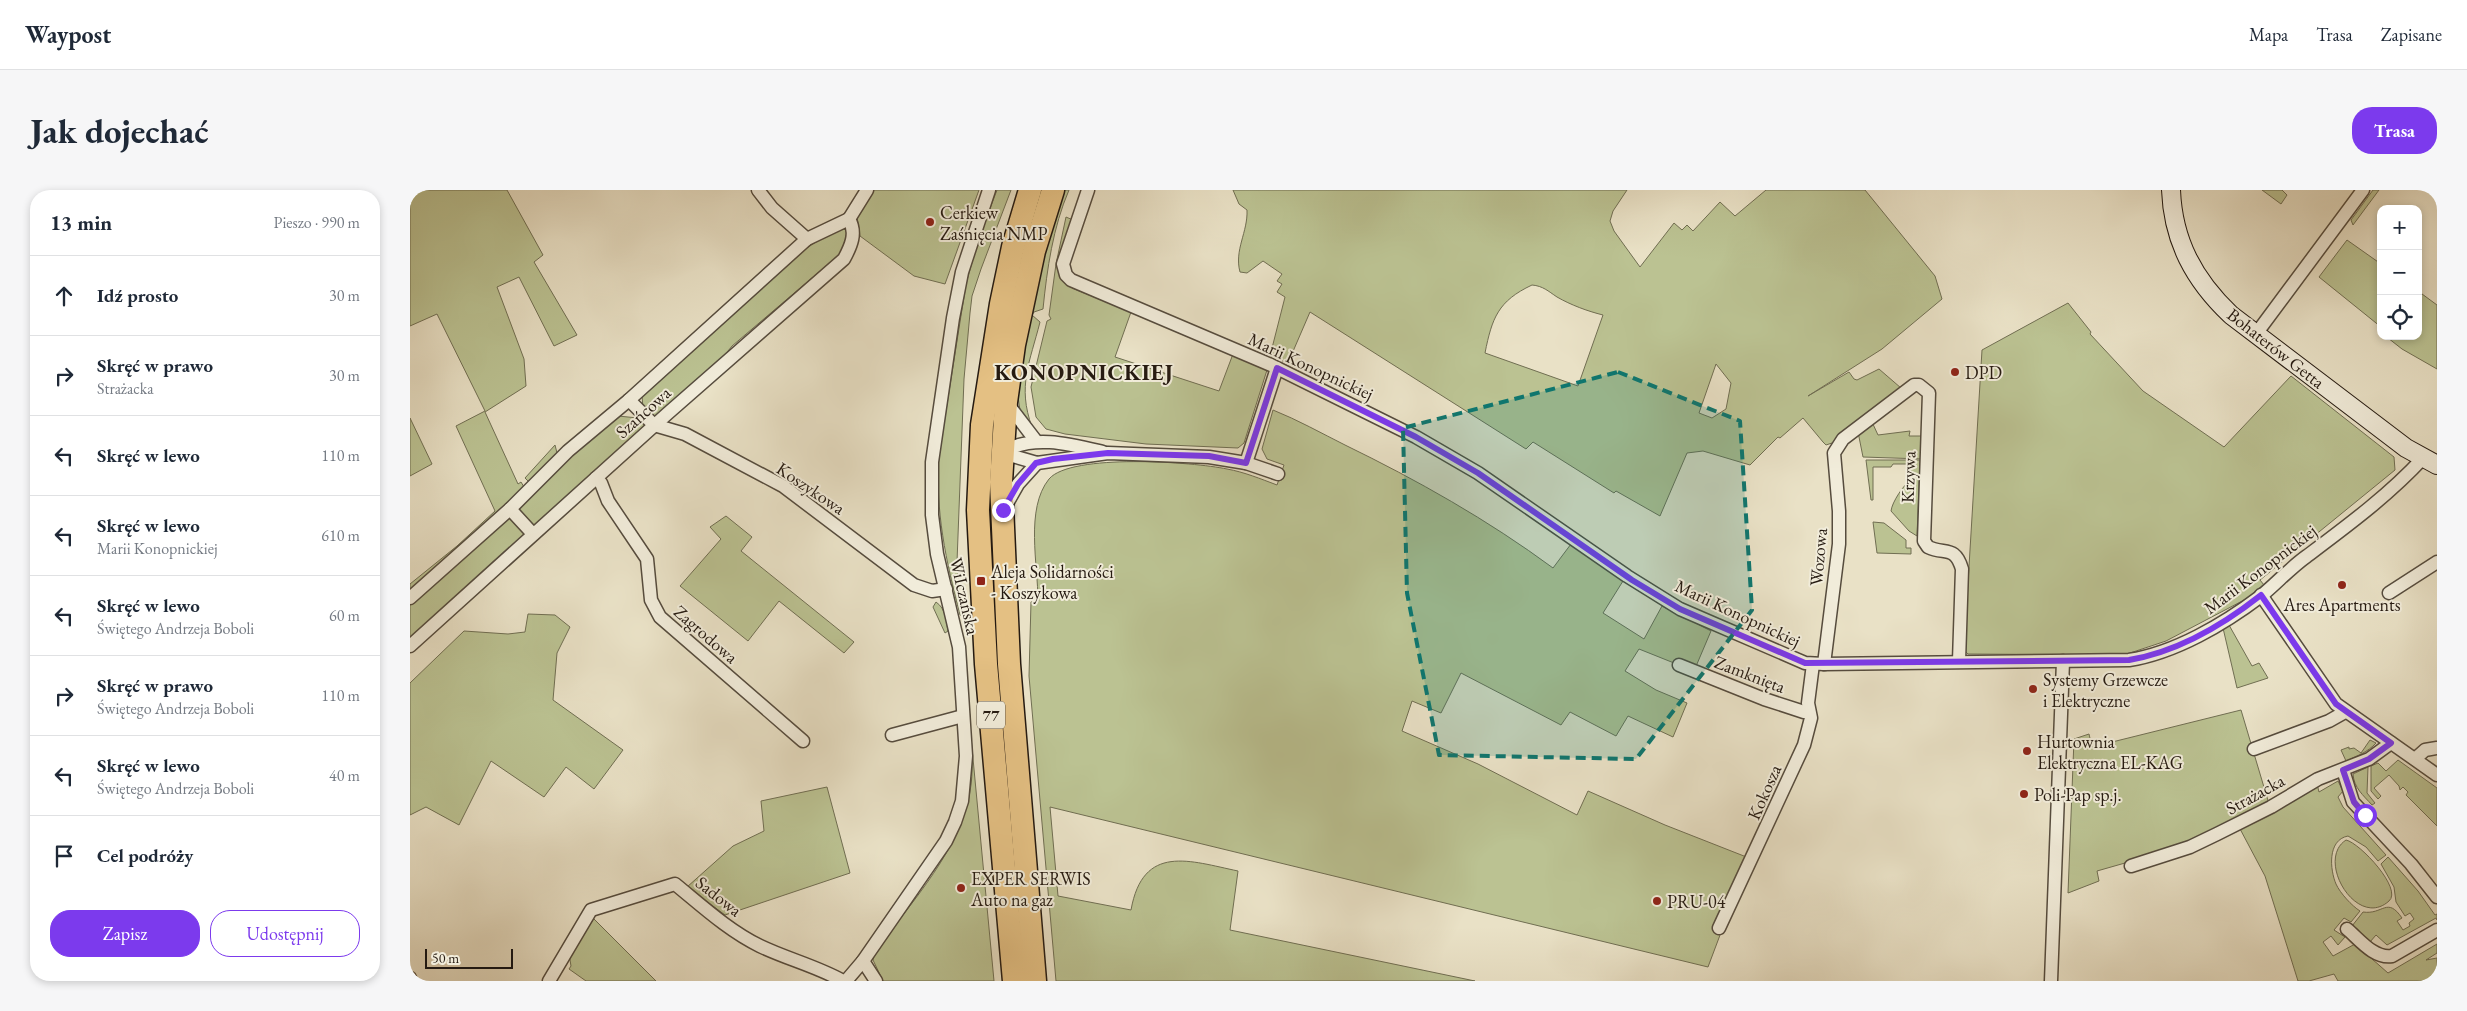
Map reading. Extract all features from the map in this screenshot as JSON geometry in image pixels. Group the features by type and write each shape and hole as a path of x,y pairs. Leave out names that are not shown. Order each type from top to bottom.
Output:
{"highway":[{"name":"77","path":"1030,190 1013,247 1001,304 986,394 991,451 1001,482 1009,664 1035,981"},
{"name":"77","path":"1014,981 982,590 978,510 991,451 1006,402 1022,307 1034,251 1053,190"}],"main road":[{"name":"Bohaterów Getta","path":"2170,190 2174,221 2185,258 2214,300 2406,448 2430,461"}],"street":[{"path":"758,190 772,208 807,240"},
{"path":"849,219 867,190"},
{"name":"WiIczańska","path":"844,981 863,961 946,841 962,801 966,756 959,647 932,515 932,462 953,318 962,272 989,190"},
{"name":"Marii Konopnickiej","path":"1088,190 1064,264 1066,276 1071,280 1277,368 1408,433 1478,473 1632,580 1680,609 1805,663 2129,660 2163,652 2209,630 2261,595 2370,506 2430,461"},
{"path":"2256,334 2363,190"},
{"name":"Szańcowa","path":"410,598 510,508 568,451 629,400 807,240 849,219 854,227 851,245 844,259 654,425 410,646"},
{"path":"1246,463 1277,368"},
{"name":"Krzywa","path":"1834,453 1844,438 1914,385 1919,385 1929,394 1924,541 1928,547 1953,553 1959,559 1962,569 1959,661"},
{"name":"Koszykowa","path":"629,400 654,425 684,434 783,486 914,584 932,591 946,589"},
{"path":"1006,402 1036,441"},
{"path":"991,451 1036,441 1081,446 1108,453"},
{"path":"991,451 1036,463 1108,453 1209,456 1246,463 1278,474"},
{"name":"Wozowa","path":"1819,664 1839,544 1840,511 1834,453"},
{"path":"1003,510 1018,484 1036,463"},
{"name":"Zagrodowa","path":"596,478 601,483 608,501 647,559 651,600 660,617 803,741"},
{"path":"510,508 534,534"},
{"path":"2389,593 2437,562"},
{"path":"2261,595 2335,702 2344,712 2437,775"},
{"path":"2051,981 2064,661"},
{"name":"Kokosza","path":"1719,928 1804,745 1819,664"},
{"name":"Zamknięta","path":"1679,665 1764,699 1804,712 1809,711"},
{"path":"2254,749 2329,721 2344,712"},
{"path":"892,735 963,716"},
{"name":"Strażacka","path":"2131,866 2190,847 2272,807 2318,779 2369,759 2391,743"},
{"path":"2415,759 2425,750 2437,748"},
{"path":"2343,770 2354,802 2411,864 2437,897"},
{"name":"Sadowa","path":"549,981 592,910 675,884 734,930 760,946 825,971 844,981"},
{"path":"2347,929 2374,952 2386,957 2437,930"},
{"path":"863,961 876,981"}],"highlighted area":[{"path":"1618,372 1740,421 1752,610 1636,759 1439,755 1407,593 1403,428"}],"green space":[{"path":"410,190 507,190 543,255 534,262 577,335 554,346 519,277 497,287 524,359 526,386 485,412 518,484 521,482 524,487 460,548 410,592 410,584 457,546 495,511 456,426 485,411 437,314 410,326"},
{"path":"873,190 979,190 945,284 914,276 860,236 857,217"},
{"path":"997,190 1011,190 972,296 964,379 957,562 960,599 964,615 960,615 950,575 940,516 939,455 966,284 979,237"},
{"path":"1065,190 1069,190 1063,204 1051,248 1043,309 1034,312 1032,315 1040,322 1029,362 1025,386 1032,427 1020,410 1017,390 1040,263 1055,214"},
{"path":"1233,190 1627,190 1613,211 1610,221 1614,231 1640,267 1674,223 1682,230 1687,225 1693,231 1720,202 1735,216 1766,190 1865,190 1935,276 1942,299 1882,349 1808,396 1849,372 1857,380 1879,369 1901,388 1835,442 1826,445 1803,418 1780,438 1778,437 1750,465 1703,451 1687,453 1660,516 1616,491 1614,493 1533,442 1526,449 1310,312 1288,363 1270,356 1285,297 1277,292 1282,284 1277,281 1282,274 1263,261 1247,273 1240,272 1239,256 1247,210 1239,204","holes":["1532,285 1542,288 1573,305 1603,315 1578,386 1485,353 1498,312 1511,297","1716,364 1731,383 1726,409 1712,418 1699,413"]},
{"path":"2262,190 2282,190 2287,195 2281,204"},
{"path":"2373,190 2379,190 2353,225 2351,220"},
{"path":"1066,217 1073,220 1061,278 1073,286 1072,288 1131,312 1115,357 1219,391 1233,354 1267,370 1244,443 1238,448 1146,444 1065,434 1046,429 1036,417 1031,387 1047,321 1051,319 1049,315 1056,264"},
{"path":"838,228 844,229 848,233 846,249 732,346 720,361 660,414 653,418 643,409 642,395 802,251"},
{"path":"2347,240 2377,261 2377,324 2319,277"},
{"path":"2422,294 2437,305 2437,369 2402,349 2391,340 2422,340"},
{"path":"2068,303 2091,332 2090,334 2143,391 2224,447 2291,376 2394,457 2395,470 2260,580 2264,585 2246,599 2166,641 2124,655 1968,654 1964,650 1982,350"},
{"path":"1273,410 1372,458 1425,487 1478,517 1553,568 1571,544 1623,581 1603,613 1644,639 1662,606 1711,631 1694,671 1639,649 1625,671 1656,690 1687,703 1673,737 1628,716 1616,736 1570,712 1561,725 1461,673 1441,713 1412,701 1402,731 1478,764 1577,815 1588,791 1665,825 1749,858 1708,967 1050,807 1058,896 1131,910 1137,889 1146,874 1157,866 1171,862 1186,861 1203,863 1238,871 1230,930 1475,981 1056,981 1029,676 1031,602 1038,601 1034,537 1035,521 1042,491 1049,479 1062,471 1081,465 1134,462 1211,466 1246,474 1277,485 1284,465 1267,459 1262,449"},
{"path":"618,416 638,418 645,425 644,430 536,525 531,525 517,513 518,507 561,461"},
{"path":"410,418 432,464 410,476"},
{"path":"1872,422 1878,435 1910,431 1909,436 1924,436 1923,459 1863,457 1858,432"},
{"path":"555,445 557,453 529,482 525,478"},
{"path":"1866,460 1920,460 1917,536 1909,531 1891,511 1899,494 1911,480 1911,464 1873,467 1873,500 1871,500"},
{"path":"726,516 752,537 741,551 854,642 844,653 779,601 748,641 680,586 721,539 710,527"},
{"path":"509,517 528,533 410,642 410,601"},
{"path":"1873,522 1884,523 1906,540 1906,548 1911,548 1911,554 1877,553"},
{"path":"936,602 942,608 945,615 948,631 945,633 933,607"},
{"path":"528,614 555,615 570,627 557,653 553,700 623,750 594,789 566,767 544,797 491,761 459,825 426,807 410,815 410,683 464,631 508,634 525,632"},
{"path":"2229,625 2252,666 2259,663 2268,678 2237,688 2223,628"},
{"path":"2241,710 2269,804 2214,834 2160,853 2097,871 2099,881 2068,893 2074,739 2089,734 2092,747"},
{"path":"969,716 994,981 883,981 873,960 875,952 934,873 958,830 966,808 971,785 972,768"},
{"path":"2370,740 2376,743 2366,751 2346,761 2341,750 2349,747 2349,749 2354,748 2361,753"},
{"path":"2398,760 2437,788 2437,826 2406,795 2408,792 2403,787 2400,790 2399,786 2389,775 2374,788 2381,796 2378,799 2371,791 2371,766 2378,763 2386,771"},
{"path":"2368,767 2367,793 2375,803 2372,805 2357,787 2353,774"},
{"path":"2338,781 2343,791 2338,797 2343,807 2386,855 2378,861 2366,847 2348,836 2336,843 2332,856 2334,878 2343,895 2360,911 2351,922 2344,918 2334,930 2345,937 2338,945 2331,936 2323,942 2333,956 2355,944 2388,973 2437,944 2437,953 2426,960 2437,958 2437,981 2338,981 2334,974 2309,981 2298,981 2265,876 2239,827 2317,784 2319,792"},
{"path":"827,787 850,873 725,915 687,887 733,846 764,831 761,801"},
{"path":"2346,840 2361,849 2369,857 2385,877 2390,887 2392,895 2389,901 2377,908 2364,907 2353,900 2344,889 2338,876 2335,862 2338,850"},
{"path":"2388,857 2418,891 2435,915 2437,914 2437,920 2436,918 2387,945 2376,935 2370,942 2352,926 2363,912 2388,907 2392,908 2402,918 2397,921 2403,930 2410,926 2409,923 2414,919 2410,913 2405,916 2396,902 2394,887 2381,864"},
{"path":"591,916 656,981 586,981 569,969 571,966 569,954"}],"place":[{"name":"Cerkiew Zaśnięcia NMP","path":"930,222"},
{"name":"DPD","path":"1955,372"},
{"name":"Aleja Solidarności - Koszykowa","path":"981,581"},
{"name":"Ares Apartments","path":"2342,585"},
{"name":"Systemy Grzewcze i Elektryczne","path":"2033,689"},
{"name":"Hurtownia Elektryczna EL-KAG","path":"2027,751"},
{"name":"Poli-Pap sp.j.","path":"2024,794"},
{"name":"EXPER SERWIS Auto na gaz","path":"961,888"},
{"name":"PRU-04","path":"1657,901"}],"district":[{"name":"KONOPNICKIEJ","path":"1084,372"}],"route":[{"path":"1003,510 1018,484 1036,463 1053,459 1108,453 1209,456 1246,463 1277,368 1338,396 1416,437 1478,473 1632,580 1680,609 1805,663 2129,660 2163,652 2184,643 2209,630 2261,595 2336,704 2344,712 2391,743 2382,752 2343,770 2354,802 2365,815"}]}
